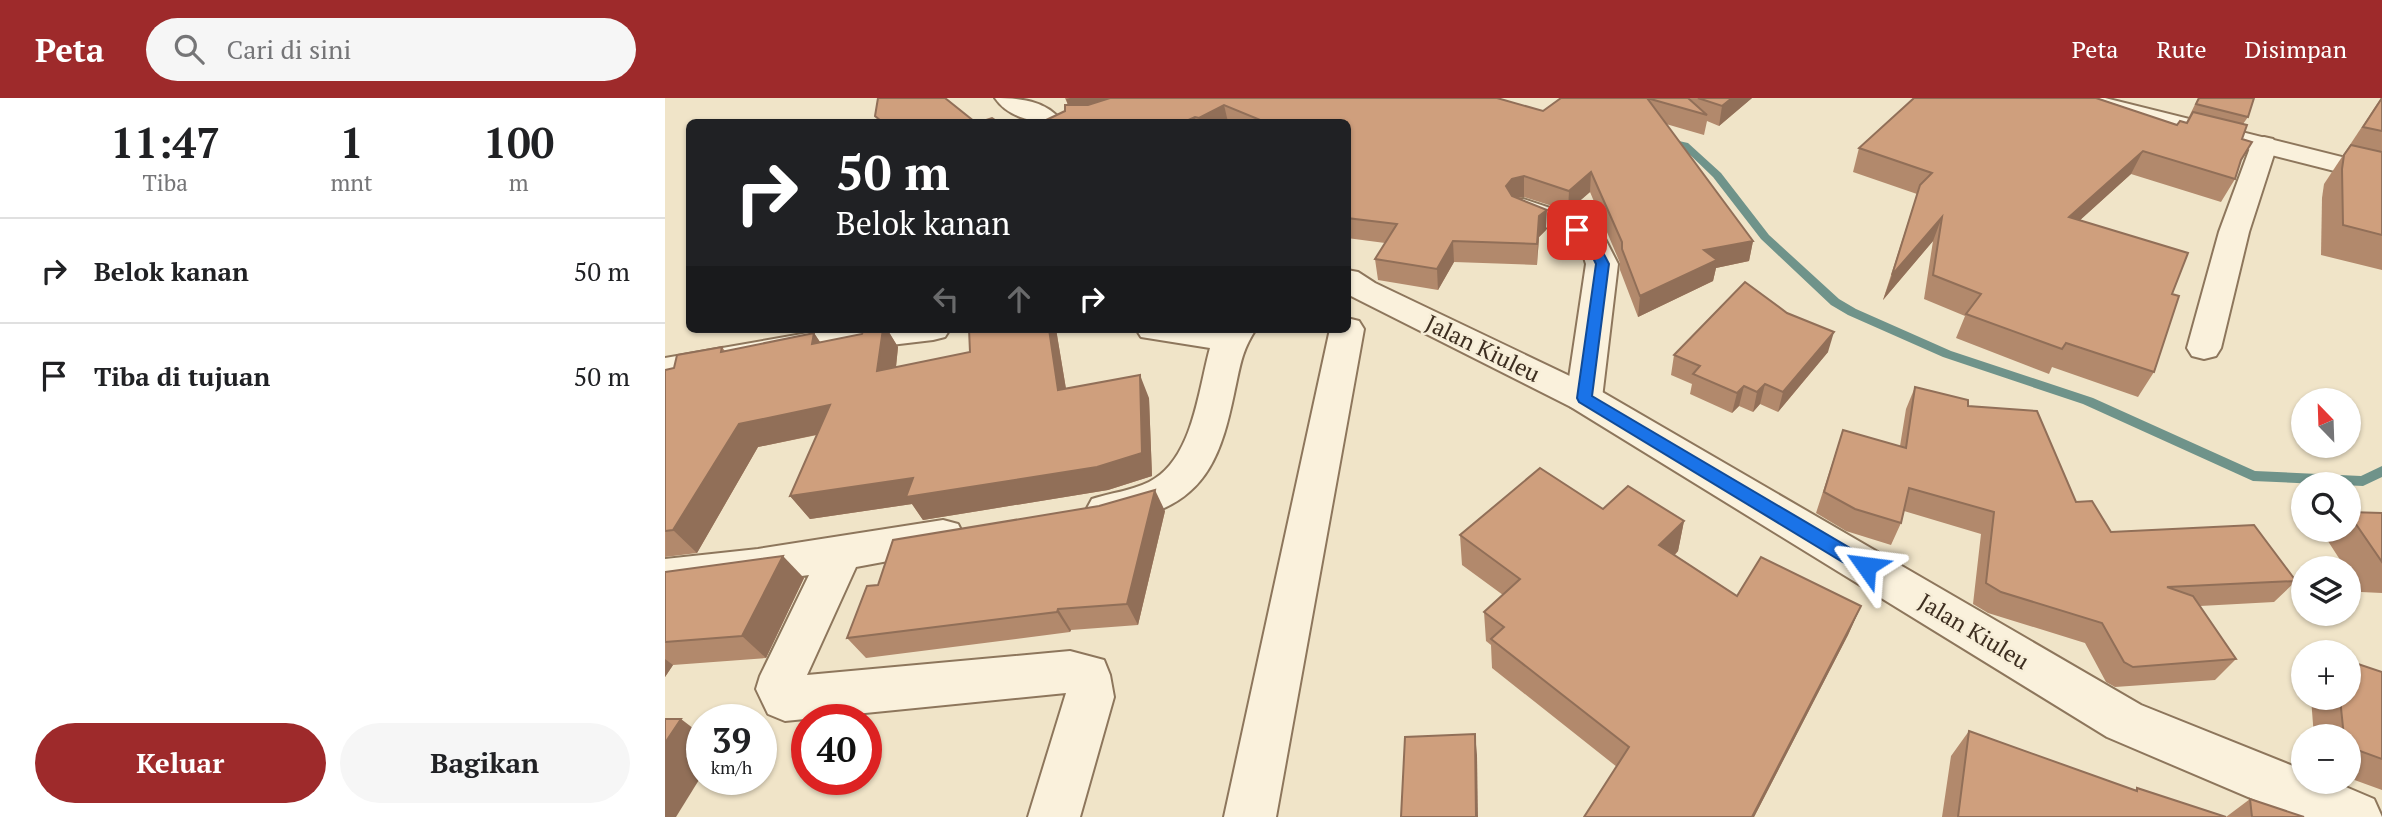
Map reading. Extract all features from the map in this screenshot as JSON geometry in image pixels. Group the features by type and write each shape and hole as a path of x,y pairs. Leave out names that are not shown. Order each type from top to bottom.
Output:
{"street":[{"path":"1007,98 1044,119"},
{"path":"2075,98 2382,175"},
{"path":"2204,348 2234,232 2264,145"},
{"path":"1523,208 1564,222 1591,239 1602,264 1584,398"},
{"name":"Jalan Kiuleu","path":"1351,306 1584,398 2124,721 2356,817"},
{"path":"665,370 757,350 890,333"},
{"path":"1250,817 1268,737 1346,333"},
{"path":"1069,516 1109,509 1150,497 1167,490 1183,477 1192,466 1207,425 1234,334"},
{"path":"665,577 842,553 975,531"},
{"path":"842,553 783,676 780,689 785,699 1070,672 1087,675 1090,697 1054,817"}],"building":[{"path":"878,98 945,98 971,119 879,119 875,116"},
{"path":"1110,98 1497,98 1543,111 1561,98 1647,98 1753,241 1704,250 1717,260 1640,296 1622,249 1622,242 1591,172 1569,191 1524,176 1512,179 1506,186 1512,196 1547,210 1539,216 1537,244 1453,241 1437,269 1375,259 1397,224 1351,218 1351,119 1258,119 1224,105 1199,118 1191,119 1048,119 1065,111 1065,105 1088,105"},
{"path":"1647,98 1688,98 1707,115"},
{"path":"1698,98 1732,98 1722,106"},
{"path":"1914,98 2096,98 2177,125 2180,121 2187,123 2193,112 2247,125 2242,139 2252,142 2241,160 2235,179 2143,151 2069,217 2188,253 2172,294 2179,296 2154,372 2066,343 2062,349 1966,314 1981,294 1933,275 1942,217 1892,275 1920,185 1932,173 1859,148"},
{"path":"2199,98 2254,98 2248,117 2196,104"},
{"path":"2382,98 2382,131 2363,127"},
{"path":"2351,145 2382,152 2382,235 2343,225 2342,169 2344,155"},
{"path":"1745,282 1787,313 1834,332 1783,392 1765,384 1757,392 1744,386 1737,393 1693,374 1700,366 1674,355"},
{"path":"814,333 812,344 862,334 882,333 877,371 970,352 969,333 1050,333 1058,390 1140,375 1142,453 1097,467 906,497 913,478 790,496 830,405 739,424 673,530 665,531 665,370 674,368 677,355 722,347 721,352"},
{"path":"1915,387 1968,400 1968,406 2037,411 2076,502 2092,501 2111,532 2254,525 2291,574 2291,581 2167,587 2193,596 2236,659 2133,667 2124,662 2102,623 2001,592 1986,583 1994,512 1909,488 1901,523 1855,509 1824,492 1843,430 1906,448"},
{"path":"1540,468 1603,509 1628,486 1684,521 1659,545 1737,596 1761,557 1861,606 1752,817 1584,817 1629,747 1491,639 1504,627 1484,612 1520,579 1460,535"},
{"path":"1155,490 1127,604 1058,609 1057,612 847,638 867,586 878,585 893,540 1099,506"},
{"path":"2361,512 2382,513 2382,562 2361,531"},
{"path":"783,556 742,636 665,642 665,572"},
{"path":"2361,665 2382,672 2382,759 2361,751 2361,724 2343,724 2341,710 2361,710"},
{"path":"665,719 681,719 665,743"},
{"path":"1969,731 2137,791 2137,788 2226,817 1958,817"},
{"path":"1475,734 1476,817 1401,817 1405,737"},
{"path":"2250,799 2304,817 2252,817"}],"waterway":[{"path":"1665,141 1685,145 1717,175 1765,237 1835,302 1852,312 1947,354 2088,401 2253,476 2363,481 2382,471"}],"route":[{"path":"1577,230 1591,239 1602,264 1584,398 1866,566"}]}
